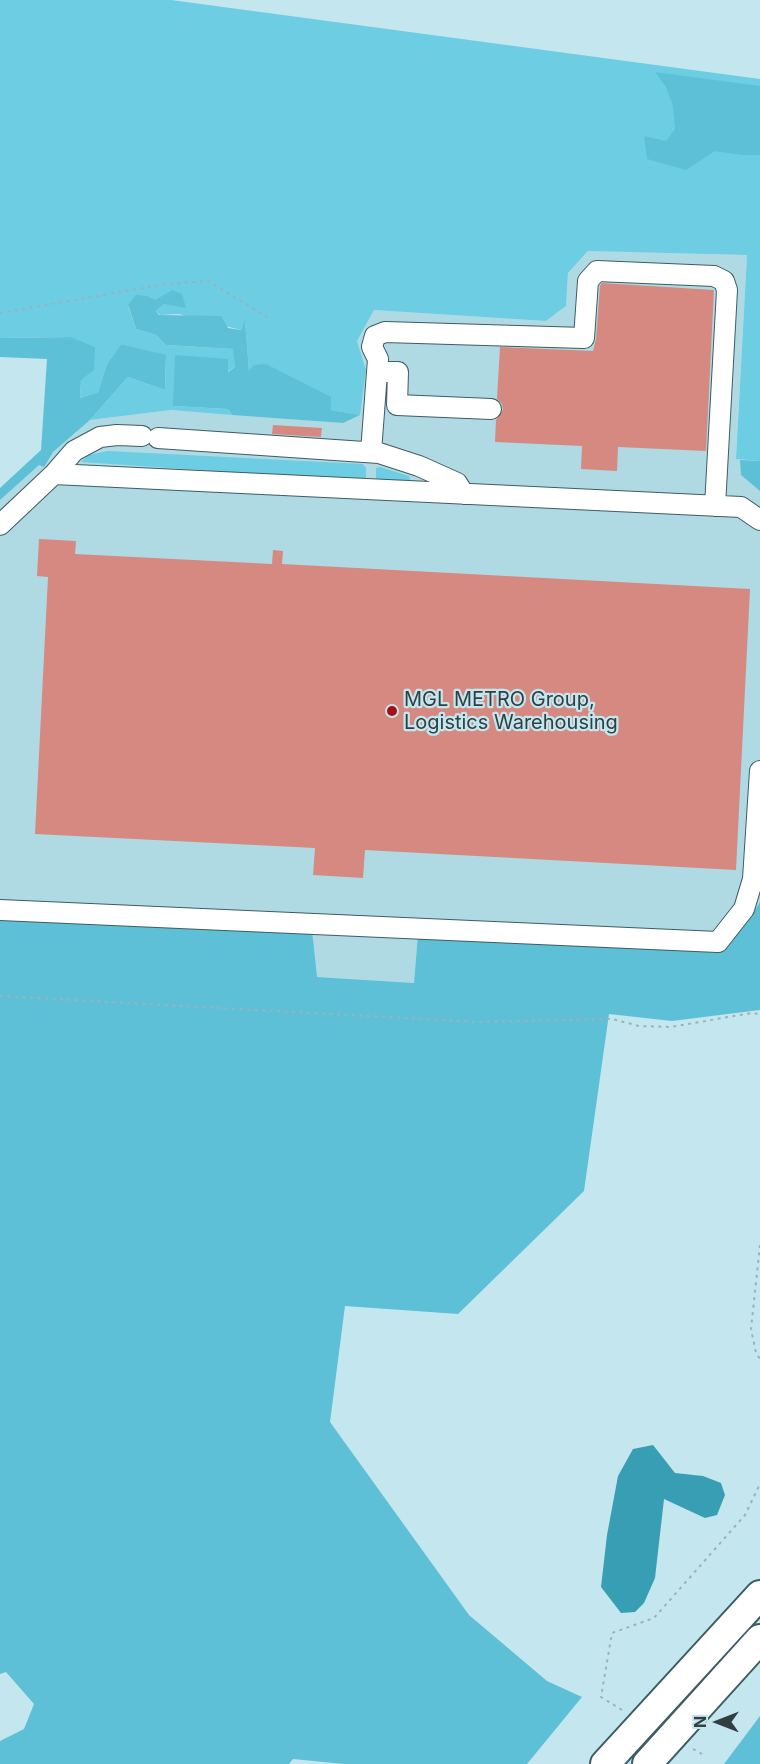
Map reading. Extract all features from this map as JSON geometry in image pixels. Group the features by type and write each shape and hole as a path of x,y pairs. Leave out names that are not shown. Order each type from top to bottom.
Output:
{"highway":[{"path":"605,1764 760,1594"},
{"path":"647,1764 760,1639"}],"lane":[{"path":"371,452 378,359 372,347 375,336 385,333 584,338 588,281 597,271 714,276 724,281 727,290 715,506"},
{"path":"377,372 398,372 397,405 491,409"},
{"path":"0,525 74,452 100,437 117,435 378,453 419,466 458,483 464,494"},
{"path":"54,474 741,507 760,520"},
{"path":"0,910 718,942 744,909 753,879 760,771"}],"path":[{"path":"0,313 166,284 208,281 270,319"},
{"path":"0,996 477,1022 612,1020 639,1026 670,1027 751,1013 760,1014"},
{"path":"760,1245 751,1329 756,1353 760,1359"},
{"path":"622,1710 601,1697 612,1633 654,1618 745,1515 760,1484"},
{"path":"693,1749 702,1754"}],"shaded area":[{"path":"0,0 171,0 760,79 760,461 736,459 747,255 588,251 568,273 566,306 546,321 374,310 357,341 366,370 360,415 330,410 249,371 245,321 241,330 179,314 160,315 156,311 164,304 172,290 155,301 148,296 128,306 136,329 156,335 166,345 234,349 235,367 227,372 228,359 173,406 228,409 232,415 171,410 90,420 128,377 165,390 166,356 121,344 107,364 98,392 80,398 81,380 70,337 0,338"},
{"path":"655,72 760,86 760,155 715,151 686,170 647,159 644,136 666,141 675,129 673,106 666,87"},
{"path":"588,251 747,255 736,459 760,461 760,906 751,917 722,947 418,934 414,983 316,977 312,931 0,914 0,491 53,452 90,420 171,410 343,423 366,370 357,341 374,310 546,321 566,306 568,273"},
{"path":"172,290 182,294 186,308 164,304 156,311 159,315 221,316 228,328 241,330 245,320 249,371 254,365 266,364 331,397 331,410 360,415 343,423 232,415 228,409 173,406 175,355 228,359 228,372 235,367 233,349 166,345 156,335 136,329 128,305 136,295 148,296 155,300"},
{"path":"70,337 95,347 94,370 81,380 80,398 98,392 107,364 121,344 166,355 165,390 128,377 90,420 53,452 44,467 39,465 0,500 0,488 41,450 47,359 0,357 0,338"},
{"path":"108,451 363,464 366,468 366,477 362,481 81,462 89,455"},
{"path":"740,460 760,461 760,491 741,475"},
{"path":"380,467 409,476 411,482 376,481 376,468"},
{"path":"760,902 760,1010 672,1021 609,1014 584,1191 458,1314 345,1306 330,1422 469,1615 547,1681 582,1697 527,1764 344,1764 293,1759 289,1764 0,1764 0,1741 24,1729 34,1704 6,1672 0,1674 0,914 312,930 317,977 414,983 418,934 721,947 751,917"},
{"path":"653,1445 675,1473 703,1476 721,1483 725,1495 717,1515 705,1518 664,1499 655,1578 644,1603 635,1612 621,1613 601,1587 607,1535 618,1476 633,1449"},
{"path":"760,1716 760,1764 724,1764"}],"building":[{"path":"602,283 714,290 706,451 618,447 617,471 581,469 582,446 495,442 496,420 503,410 502,404 497,399 500,347 593,351"},
{"path":"273,425 322,428 321,437 272,434"},
{"name":"MGL METRO Group, Logistics Warehousing","path":"39,539 76,541 75,554 272,564 273,550 283,551 282,564 750,589 736,870 365,850 363,878 313,875 315,848 35,834 48,577 37,576"}],"place":[{"name":"MGL METRO Group, Logistics Warehousing","path":"392,711"}]}
